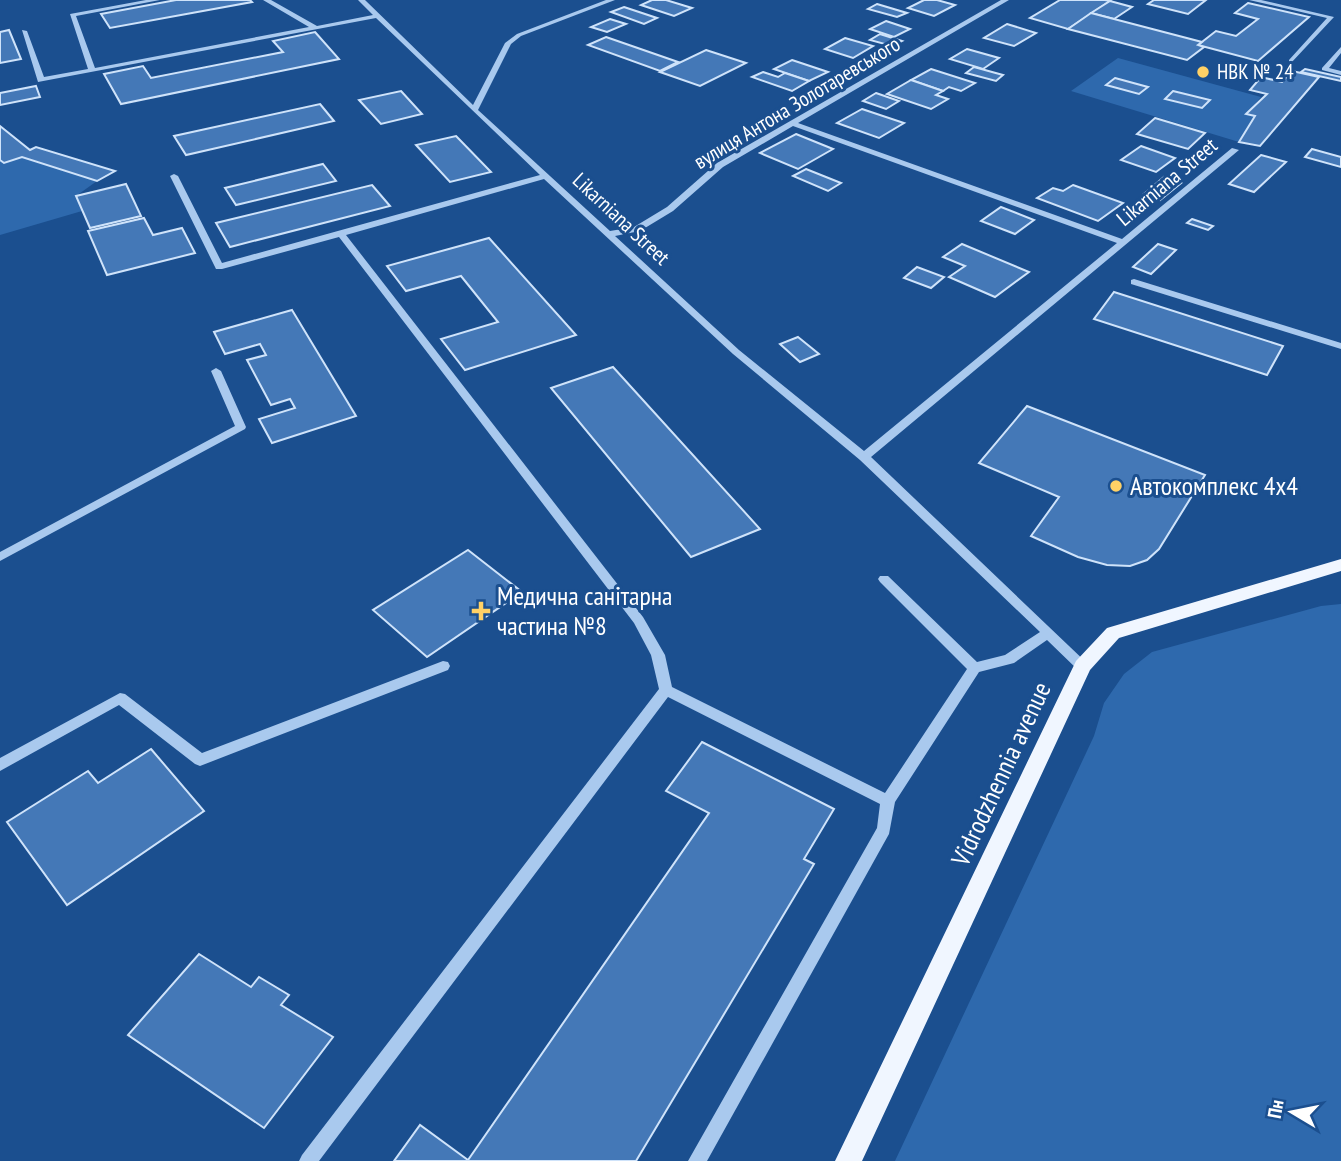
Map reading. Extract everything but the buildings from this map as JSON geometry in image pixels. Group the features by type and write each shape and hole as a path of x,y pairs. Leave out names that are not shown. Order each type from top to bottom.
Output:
{"main road":[{"name":"Vidrodzhennia avenue","path":"848,1161 1083,666 1113,633 1341,565"},
{"path":"1284,580 1341,579"}],"street":[{"path":"92,70 72,15 157,0"},
{"path":"266,0 316,28"},
{"name":"Likarniana Street","path":"360,0 474,110 736,352 864,457 1083,666"},
{"path":"474,110 508,43 519,35 612,0"},
{"name":"вулиця Антона Золотаревського","path":"609,234 637,229 670,209 720,165 1006,0"},
{"path":"1252,0 1331,17 1291,61"},
{"path":"24,31 41,80 377,16"},
{"path":"1341,49 1324,69 1341,73"},
{"path":"794,124 1124,243"},
{"name":"Likarniana Street","path":"864,457 1235,150"},
{"path":"174,176 219,267 546,176"},
{"path":"341,234 639,620 658,655 666,690"},
{"path":"1134,282 1341,346"},
{"path":"0,557 241,427 216,371"},
{"path":"884,579 975,668"},
{"path":"697,1161 884,829 888,801 975,668 1009,659 1048,633"},
{"path":"0,765 120,698 200,760 443,666"},
{"path":"666,690 888,801"},
{"path":"308,1161 666,690"}],"shaded area":[{"path":"1118,58 1261,97 1247,113 1255,116 1239,142 1071,91"},
{"path":"22,157 97,181 76,196 82,211 0,235 0,160 4,163"},
{"path":"1341,604 1341,1161 895,1161 1094,736 1104,703 1124,674 1152,652 1321,606"}],"place":[{"name":"НВК № 24","path":"1203,72"},
{"name":"Автокомплекс 4x4","path":"1116,486"},
{"name":"Медична санітарна частина №8","path":"481,611"}]}
